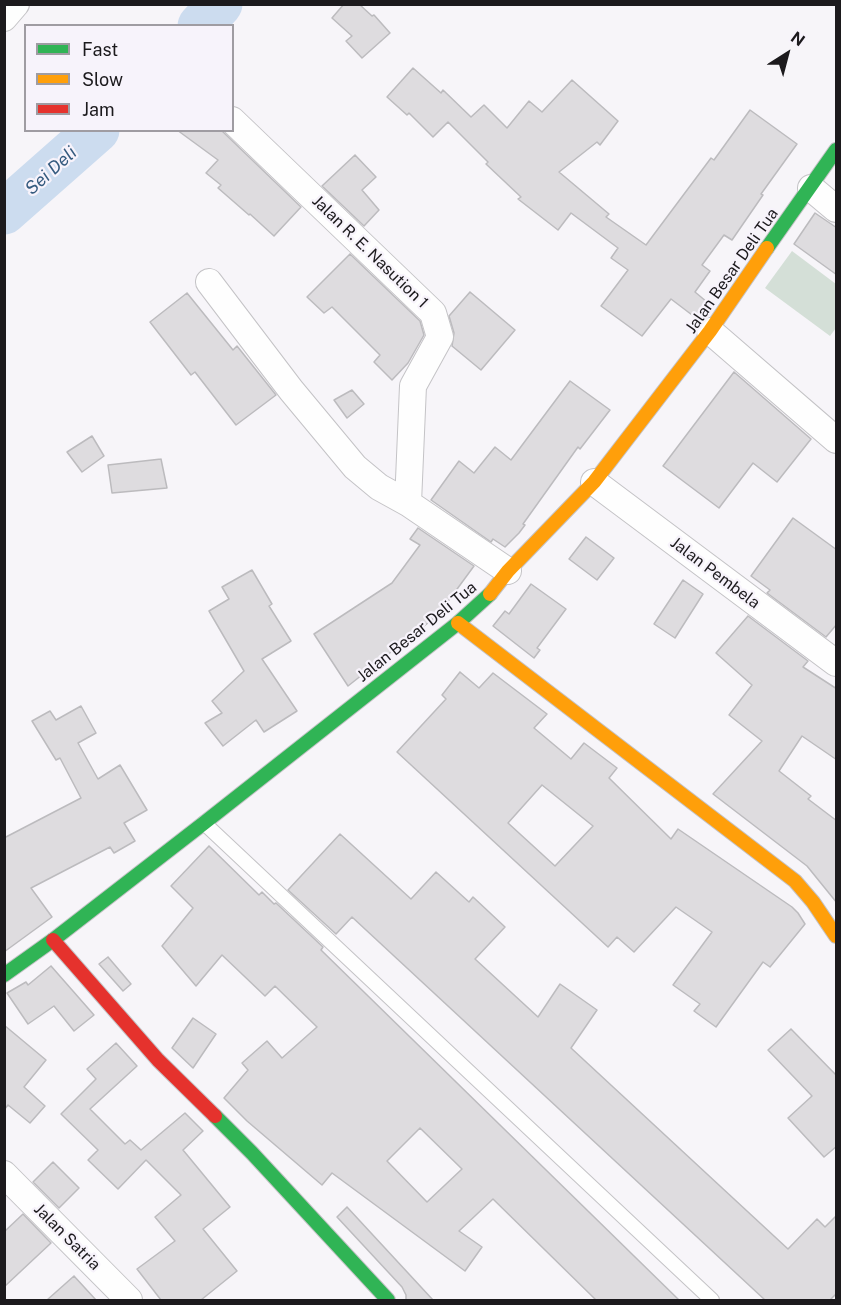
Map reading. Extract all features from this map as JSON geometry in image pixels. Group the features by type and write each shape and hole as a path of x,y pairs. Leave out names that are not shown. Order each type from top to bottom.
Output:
{"main road":[{"name":"Jalan Besar Deli Tua","path":"4,975 204,823 458,623 489,595 508,571 594,482 710,331 837,150"},
{"path":"458,623 795,881 837,936"},
{"path":"53,940 158,1060 252,1153 388,1300"}],"street":[{"path":"4,18 16,4"},
{"name":"Jalan R. E. Nasution 1","path":"234,122 433,313 440,337 413,386 408,503"},
{"path":"811,188 837,209"},
{"path":"209,282 291,390 355,467 379,487 408,503 508,571"},
{"path":"710,331 837,440"},
{"name":"Jalan Pembela","path":"594,482 837,663"},
{"name":"Jalan Satria","path":"4,1174 129,1300"}],"lane":[{"path":"204,823 712,1300"}],"shaded area":[{"path":"792,251 836,284 836,328 830,336 765,288"}],"building":[{"path":"344,4 359,4 372,16 374,15 390,33 362,58 346,41 352,36 332,18"},
{"path":"413,68 441,93 443,90 471,117 484,105 507,128 529,101 542,112 572,80 618,121 600,145 597,142 559,172 609,214 606,217 646,245 711,158 714,160 750,110 797,144 732,240 724,235 702,265 710,271 695,292 707,302 696,318 671,299 642,336 601,306 628,270 611,258 618,248 571,213 558,230 518,199 521,197 486,164 488,162 448,122 433,137 409,113 407,115 387,97"},
{"path":"180,132 223,132 301,207 274,236 218,188 221,185 206,173 218,160"},
{"path":"355,155 376,177 362,190 379,210 364,226 322,186"},
{"path":"815,213 837,228 837,275 794,244"},
{"path":"350,254 420,321 424,335 408,363 392,380 374,362 380,355 332,307 324,313 307,297"},
{"path":"470,292 515,330 481,370 452,346 454,333 449,316"},
{"path":"187,293 233,350 237,346 276,395 236,425 195,372 191,375 150,322"},
{"path":"734,372 811,439 777,482 753,463 719,508 663,466"},
{"path":"570,381 610,410 580,449 578,447 523,524 525,525 505,547 493,539 491,542 431,500 459,461 474,473 495,447 511,460"},
{"path":"352,390 364,404 347,418 334,400"},
{"path":"92,436 104,456 82,472 67,452"},
{"path":"161,459 167,488 112,493 108,465"},
{"path":"793,518 837,550 837,624 826,637 767,593 770,590 751,576"},
{"path":"418,528 474,566 438,615 348,686 314,634 392,583 420,545 410,539"},
{"path":"586,537 614,558 597,580 569,559"},
{"path":"252,570 272,604 269,606 291,641 262,659 297,711 264,732 256,720 223,746 205,723 222,713 212,701 244,671 209,611 229,599 222,587"},
{"path":"683,580 703,594 675,638 654,624"},
{"path":"531,584 566,609 537,648 540,650 534,658 493,626 505,611 509,614"},
{"path":"748,616 808,661 803,667 837,689 837,760 802,736 779,771 811,796 808,799 837,821 837,903 807,866 713,794 762,741 729,715 752,685 716,653"},
{"path":"460,672 479,688 493,673 547,714 534,728 571,759 584,743 617,768 609,778 671,839 678,829 798,913 805,924 770,967 763,962 716,1027 694,1011 700,1004 673,985 712,932 676,907 634,952 617,937 608,947 397,752 446,699 442,695","holes":["542,785 593,826 555,866 508,823"]},
{"path":"81,706 96,733 78,743 98,779 120,765 147,810 124,823 135,841 114,853 110,847 31,888 52,917 4,952 4,838 81,798 60,758 56,760 32,721 50,711 56,720"},
{"path":"340,834 411,899 436,872 469,902 473,897 505,927 475,959 538,1017 560,984 597,1010 571,1048 788,1249 817,1219 825,1227 837,1215 837,1293 830,1300 765,1300 352,917 336,934 288,890"},
{"path":"209,846 259,895 262,892 274,904 276,903 323,947 321,950 679,1300 596,1300 493,1199 459,1231 482,1247 465,1271 332,1173 322,1185 247,1121 224,1098 248,1070 242,1063 267,1041 282,1058 317,1027 275,986 265,996 222,955 196,986 162,946 193,908 171,886","holes":["420,1128 462,1169 427,1202 387,1161"]},
{"path":"108,957 131,984 123,991 99,964"},
{"path":"51,966 94,1015 74,1031 54,1006 28,1024 7,993 26,982 28,985"},
{"path":"193,1018 216,1034 193,1068 172,1048"},
{"path":"4,1025 46,1060 24,1087 45,1106 30,1123 8,1105 4,1110"},
{"path":"791,1029 837,1076 837,1146 824,1157 788,1118 812,1096 768,1050"},
{"path":"116,1043 137,1066 90,1109 125,1144 130,1140 141,1150 185,1113 203,1131 183,1150 230,1207 203,1229 237,1271 201,1300 161,1300 137,1269 175,1241 155,1217 181,1195 146,1160 118,1189 88,1160 98,1150 61,1114 96,1079 87,1069"},
{"path":"53,1162 79,1188 59,1208 33,1182"},
{"path":"347,1207 433,1300 406,1300 402,1287 337,1217"},
{"path":"23,1214 51,1243 4,1287 4,1232"},
{"path":"74,1276 96,1300 47,1300"}],"waterway":[{"name":"Sei Deli","path":"202,24 220,4"},
{"name":"Sei Deli","path":"4,212 95,132"}],"traffic: fast":[{"path":"767,248 836,150"},
{"path":"4,975 204,823 458,623 490,594"},
{"path":"215,1116 388,1300"}],"traffic: slow":[{"path":"490,594 508,571 594,482 710,331 767,248"},
{"path":"458,623 795,881 813,902 836,936"}],"traffic: jam":[{"path":"53,940 158,1060 215,1116"}]}
